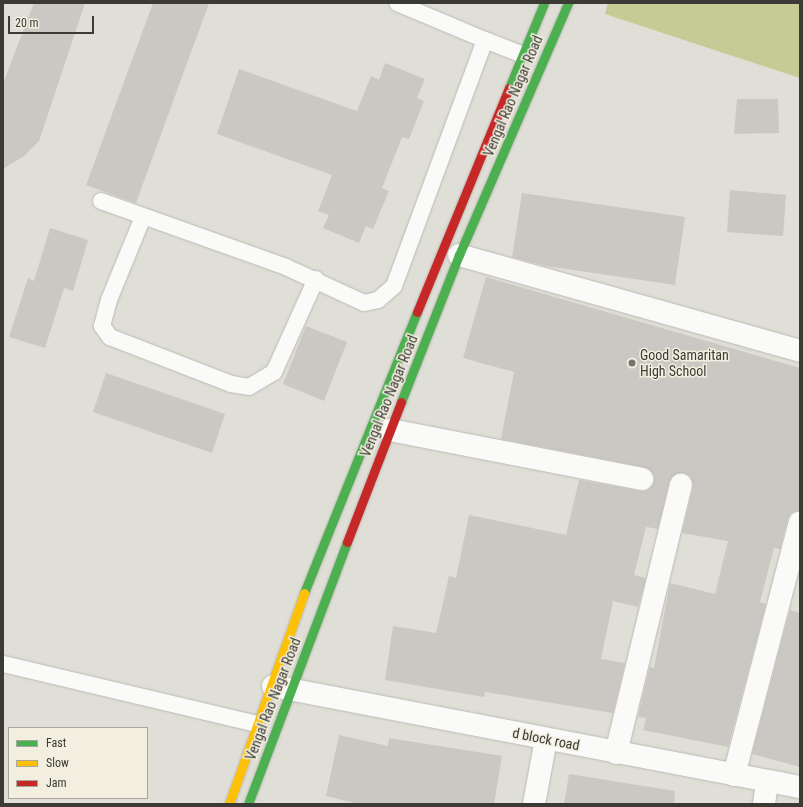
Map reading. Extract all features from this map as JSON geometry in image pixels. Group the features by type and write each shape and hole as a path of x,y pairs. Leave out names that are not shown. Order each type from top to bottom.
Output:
{"main road":[{"name":"Vengal Rao Nagar Road","path":"229,804 269,686 334,514 544,3"},
{"name":"Vengal Rao Nagar Road","path":"248,804 390,430 439,306 568,3"},
{"path":"454,221 472,227"},
{"path":"422,300 439,306"}],"street":[{"path":"460,255 800,352"},
{"path":"390,430 642,479"},
{"path":"616,753 681,485"},
{"path":"734,775 800,522"},
{"name":"d block road","path":"269,686 292,689 616,753 800,787"},
{"path":"534,804 546,739"},
{"path":"764,804 768,782"}],"lane":[{"path":"397,3 523,55"},
{"path":"101,201 316,279 364,303 378,300 394,286 485,40"},
{"path":"143,217 109,300 102,326 110,337 231,384 249,387 274,372 316,279"},
{"path":"3,664 256,724"}],"green space":[{"path":"608,3 800,3 800,78 605,14"}],"building":[{"path":"34,3 85,3 39,141 24,156 3,169 3,83"},
{"path":"153,3 209,3 136,203 86,185"},
{"path":"385,63 425,79 417,98 424,101 409,139 402,137 382,188 389,191 373,229 366,226 359,243 323,228 329,215 318,211 332,175 217,134 239,69 357,111 371,76 379,80"},
{"path":"737,99 778,99 779,133 734,134"},
{"path":"730,190 786,195 783,236 727,232"},
{"path":"522,193 685,217 675,285 546,266 512,257"},
{"path":"50,228 88,240 73,291 64,288 45,348 9,337 28,278 34,281"},
{"path":"486,277 800,368 800,510 791,513 788,518 780,549 774,548 760,602 766,604 728,747 643,730 646,718 638,717 650,667 654,668 670,583 715,594 728,541 682,533 693,488 690,476 684,473 677,473 669,482 658,529 646,527 634,575 646,578 638,607 613,601 601,659 625,663 613,713 485,692 484,697 385,680 393,626 436,633 449,576 456,578 469,515 566,535 579,480 640,491 646,491 654,482 654,475 644,467 501,439 514,372 463,358"},
{"path":"306,326 347,342 324,401 283,384"},
{"path":"106,373 225,414 212,453 93,412"},
{"path":"790,610 800,613 800,767 752,754"},
{"path":"339,735 388,746 389,738 502,756 494,804 359,804 326,796"},
{"path":"569,774 675,791 674,804 564,804"}],"traffic: fast":[{"path":"509,88 544,3"},
{"path":"401,402 459,255 568,3"},
{"path":"304,593 417,312"},
{"path":"248,804 347,542"}],"traffic: slow":[{"path":"229,804 304,593"}],"traffic: jam":[{"path":"417,312 509,88"},
{"path":"347,542 401,402"}],"place":[{"name":"Good Samaritan High School","path":"632,363"}]}
